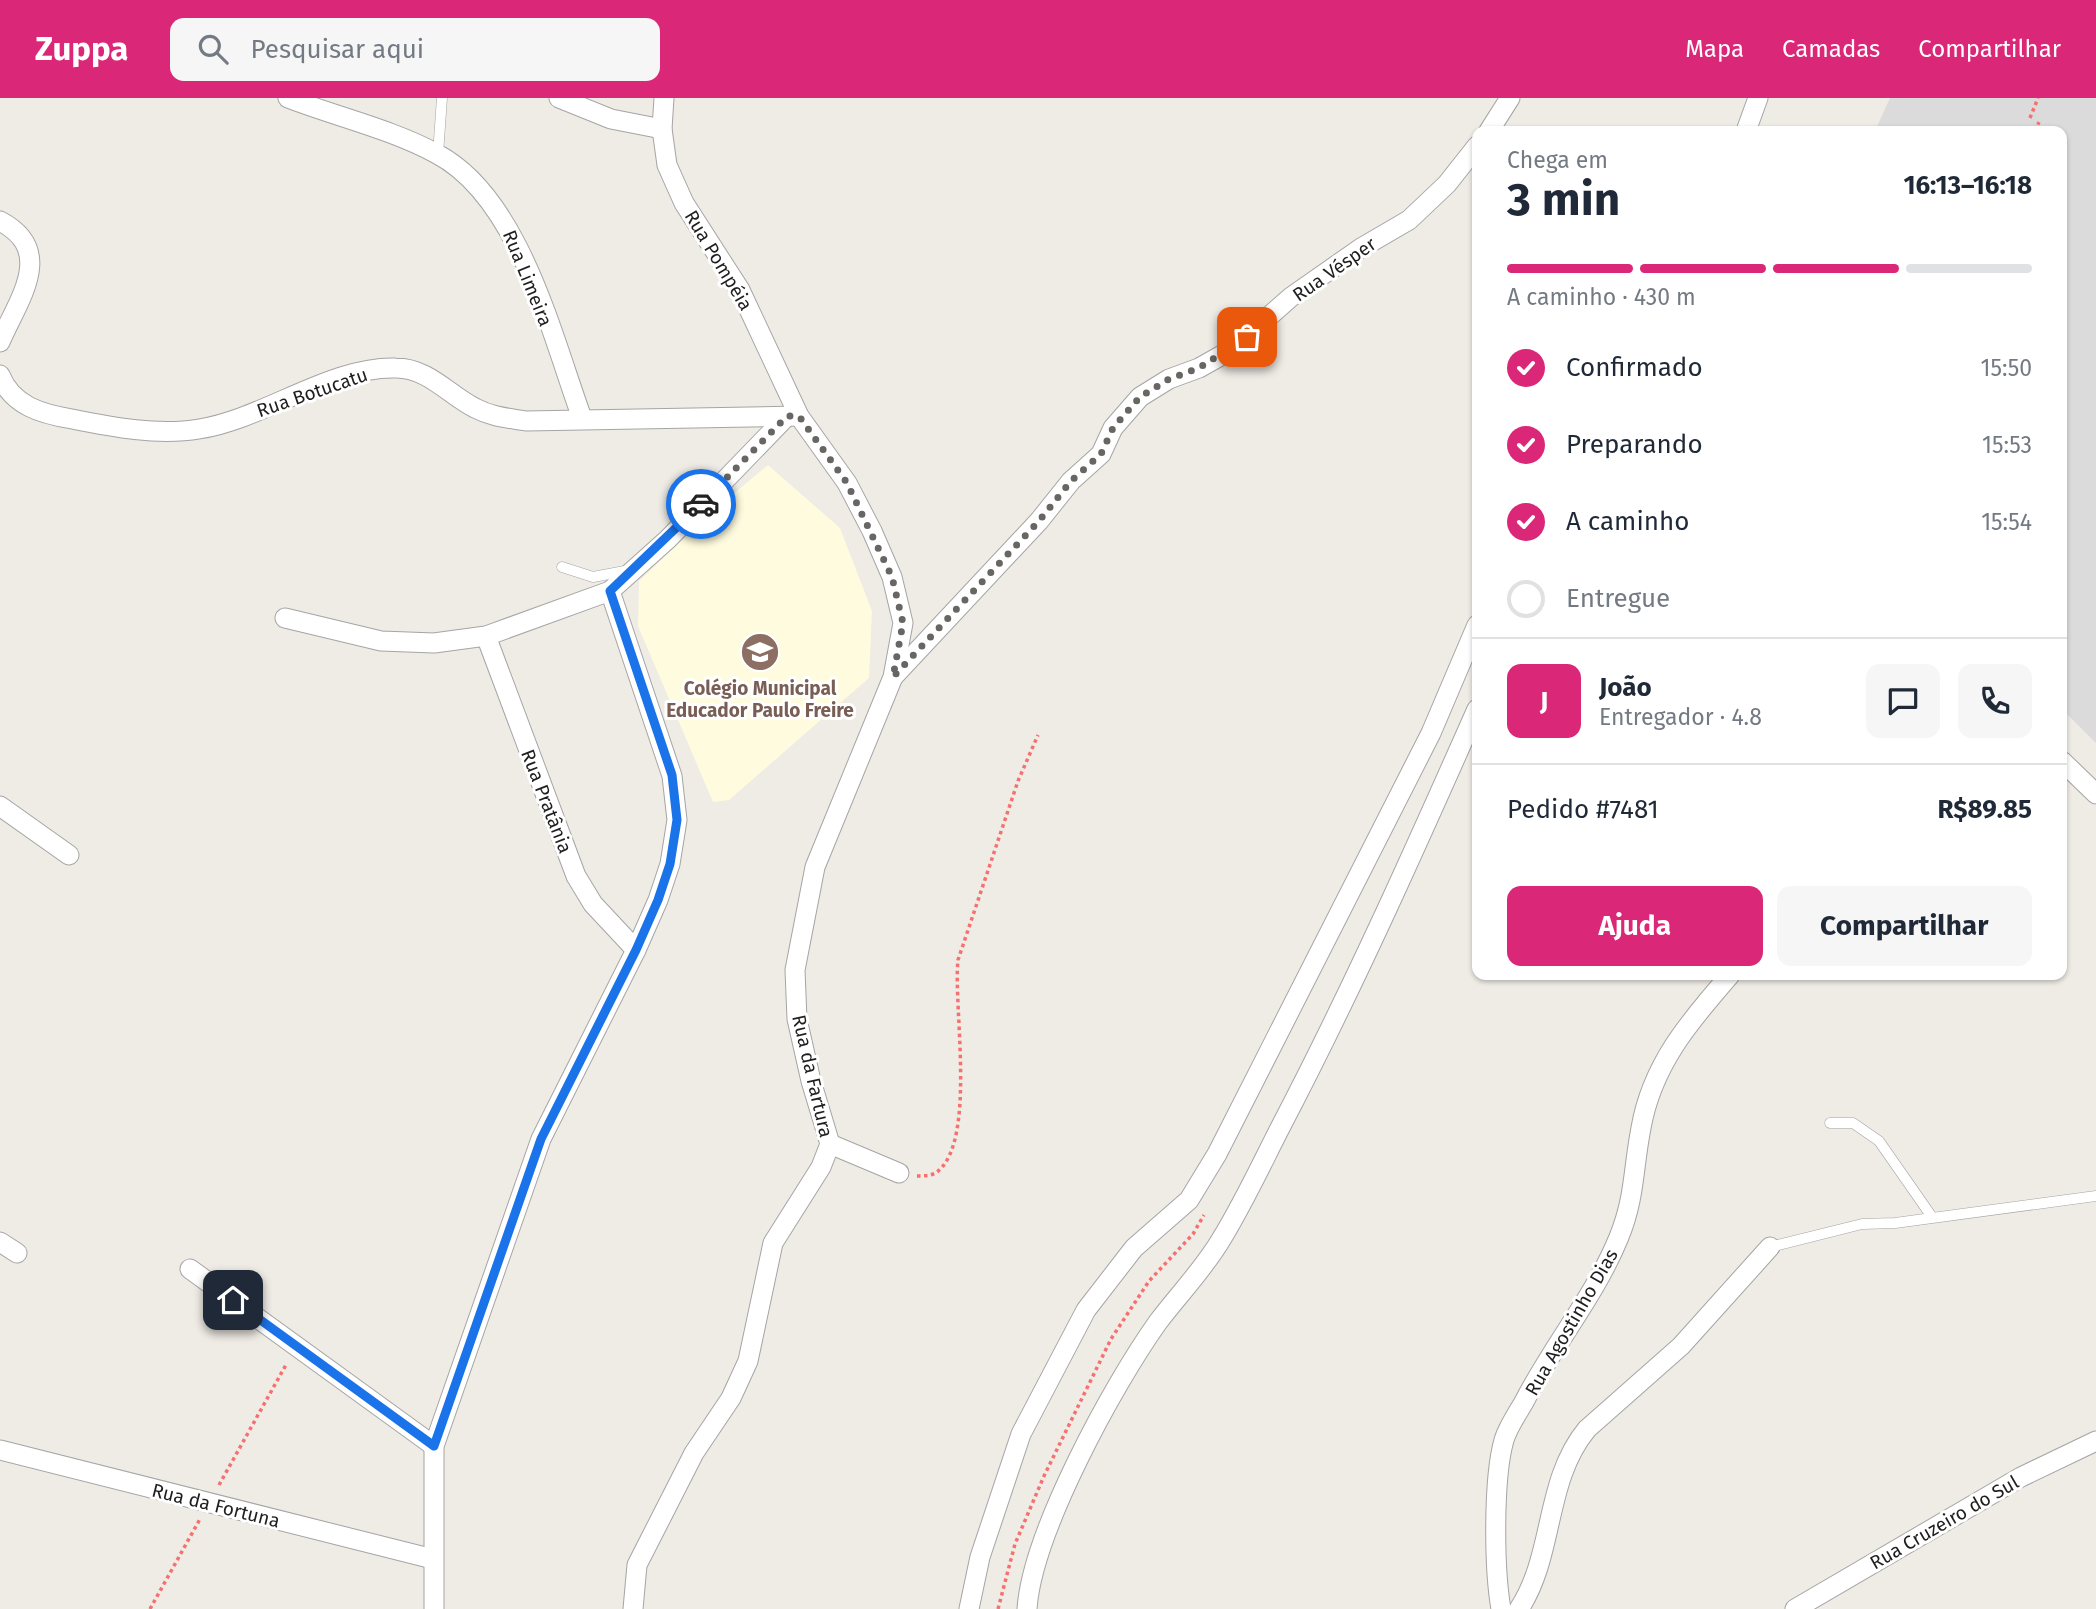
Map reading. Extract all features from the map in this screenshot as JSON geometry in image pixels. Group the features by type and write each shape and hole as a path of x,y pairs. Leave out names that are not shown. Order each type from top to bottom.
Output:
{"street":[{"name":"Rua Limeira","path":"288,98 438,154 469,176 492,201 515,236 582,418"},
{"path":"559,98 611,119 662,128"},
{"name":"Rua Pompéia","path":"664,98 662,128 667,165 684,203 740,290 793,416"},
{"path":"1492,126 1510,98"},
{"path":"1748,126 1758,98"},
{"name":"Rua Vésper","path":"893,677 1039,521 1071,481 1101,454 1113,428 1140,397 1231,350 1292,297 1361,248 1409,220 1447,184 1472,152"},
{"path":"0,221 24,240 30,257 31,275 0,342"},
{"name":"Rua Botucatu","path":"0,375 19,402 46,414 156,431 199,429 265,408 338,380 396,368 416,371 490,416 526,421 793,416"},
{"path":"285,618 380,641 434,643 486,636 610,591 793,416"},
{"name":"Rua da Fartura","path":"634,1609 637,1564 694,1453 731,1398 748,1362 773,1243 821,1167 830,1144 811,1081 797,1019 795,970 815,867 893,677 903,623 892,577 847,483 793,416"},
{"path":"435,1609 434,1446 541,1139 636,950 666,876 677,820 672,775 610,591"},
{"name":"Rua Pratânia","path":"486,636 576,876 593,904 636,950"},
{"path":"969,1609 980,1557 1021,1434 1086,1310 1134,1248 1189,1200 1217,1154 1431,733 1472,637"},
{"path":"1027,1609 1037,1559 1058,1505 1099,1422 1158,1323 1222,1240 1321,1050 1472,720"},
{"path":"2067,766 2096,794"},
{"path":"0,806 69,855"},
{"name":"Rua Agostinho Dias","path":"1501,1609 1496,1579 1499,1474 1504,1439 1547,1359 1589,1298 1616,1244 1632,1206 1641,1127 1652,1088 1666,1058 1684,1027 1726,980"},
{"path":"830,1144 898,1172"},
{"path":"0,1242 17,1253"},
{"path":"1519,1609 1537,1576 1552,1502 1576,1443 1587,1429 1681,1346 1770,1247"},
{"path":"190,1269 434,1446"},
{"name":"Rua Cruzeiro do Sul","path":"1796,1609 2021,1477 2096,1441"},
{"name":"Rua da Fortuna","path":"0,1450 433,1559"}],"lane":[{"path":"438,154 442,98"},
{"path":"562,567 593,577 617,575 644,561"},
{"path":"1830,1123 1853,1123 1880,1140 1933,1217"},
{"path":"1770,1247 1863,1224 2096,1196"}],"path":[{"path":"2029,118 2038,98"},
{"path":"2037,126 2039,122"},
{"path":"898,1172 915,1177 938,1171 951,1146 961,1095 955,986 958,960 1018,781 1038,736"},
{"path":"150,1609 297,1346"}],"shaded area":[{"path":"1890,98 2096,98 2096,743 2067,714 2067,126 1877,126"},
{"name":"Colégio Municipal Educador Paulo Freire","path":"768,465 840,528 872,611 869,678 729,800 713,802 638,626 639,581 713,511"}],"way so far":[{"path":"701,504 787,416 799,416 847,483 892,577 903,623 893,677 1039,521 1071,481 1101,454 1113,428 1140,397 1169,379 1199,368 1231,350 1247,337"}],"place":[{"name":"Colégio Municipal Educador Paulo Freire","path":"760,652"}],"route":[{"path":"233,1300 434,1446 541,1139 636,950 670,864 677,820 672,775 610,591 668,539 701,504"}]}
